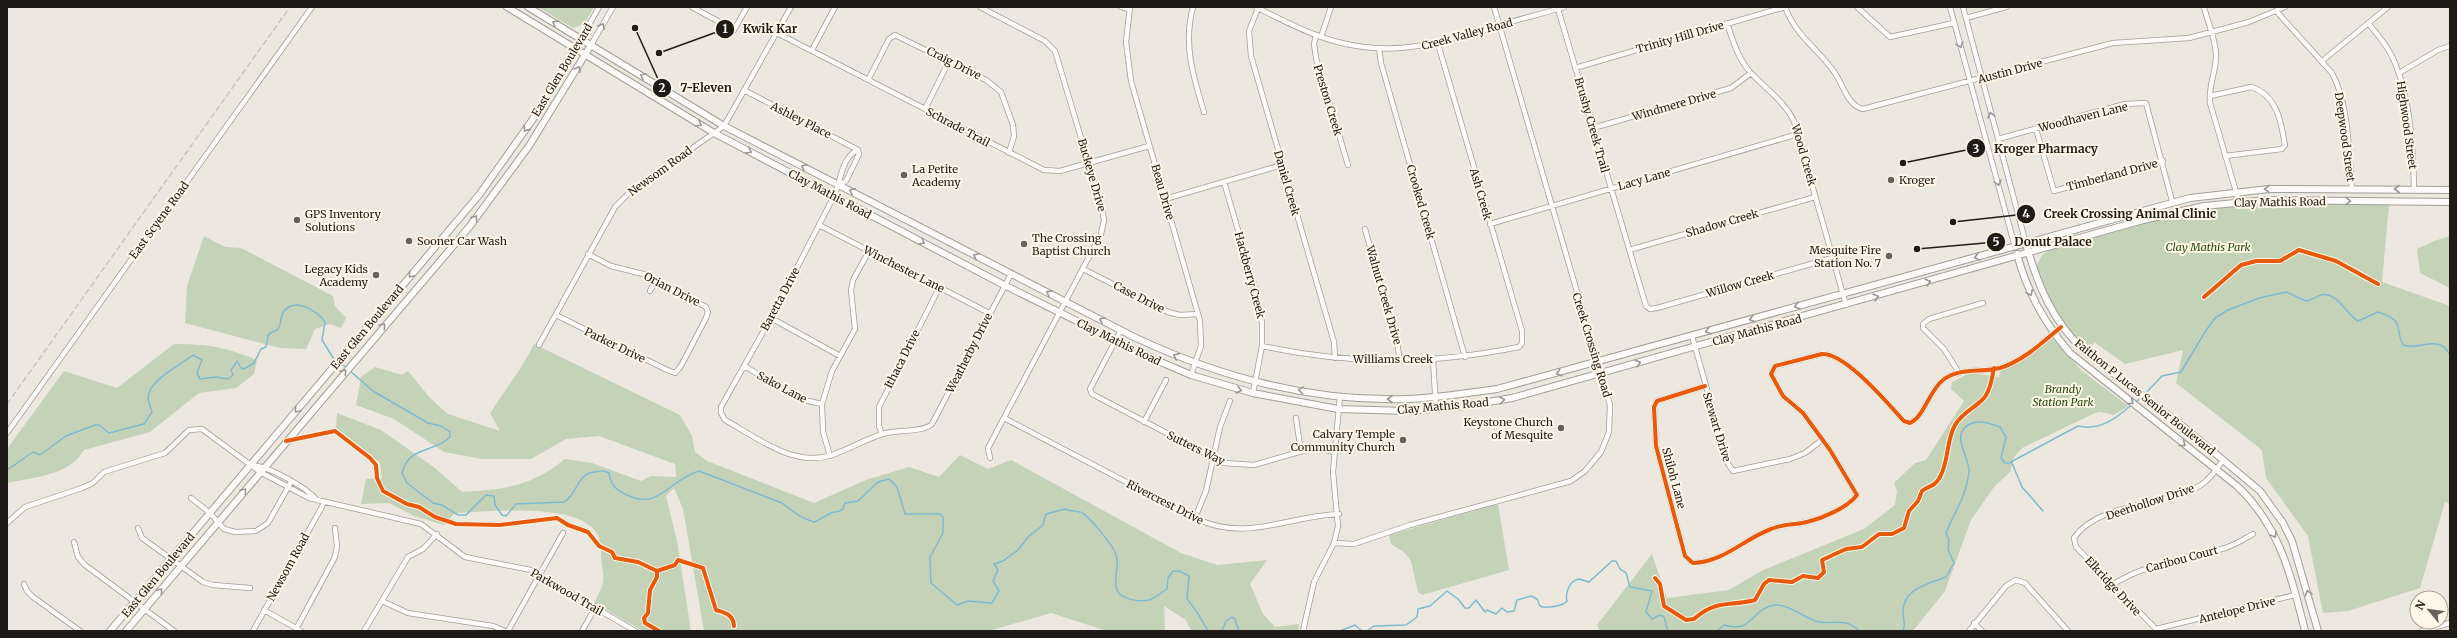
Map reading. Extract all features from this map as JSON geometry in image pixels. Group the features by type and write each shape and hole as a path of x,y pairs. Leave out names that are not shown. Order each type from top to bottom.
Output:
{"main road":[{"name":"Clay Mathis Road","path":"507,7 714,133 1004,285 1115,341 1191,375 1252,393 1338,409 1408,410 1436,408 1512,398 1846,306 2143,220 2204,206 2239,202 2295,200 2450,202"},
{"name":"Clay Mathis Road","path":"528,7 724,126 1121,330 1196,364 1255,383 1340,396 1378,399 1435,397 1497,389 1692,336 1842,293 2026,244 2172,201 2269,189 2450,190"},
{"name":"East Glen Boulevard","path":"110,631 479,194 510,153 546,99 581,39"},
{"name":"East Glen Boulevard","path":"126,631 358,356 470,226 525,152 591,45"},
{"path":"888,224 894,213"},
{"name":"Faithon P Lucas Senior Boulevard","path":"2026,244 2036,279 2061,327 2086,352 2161,410 2260,491 2283,522 2299,561 2318,631"},
{"name":"Faithon P Lucas Senior Boulevard","path":"2015,247 2031,296 2053,334 2078,361 2153,419 2248,496 2268,523 2281,548 2305,631"},
{"path":"423,261 432,269"},
{"path":"1949,264 1952,275"},
{"path":"1902,277 1905,288"},
{"path":"1780,311 1784,323"}],"street":[{"name":"East Scyene Road","path":"7,433 312,7"},
{"name":"East Glen Boulevard","path":"581,39 599,7"},
{"name":"East Glen Boulevard","path":"591,45 613,7"},
{"path":"692,7 734,30 747,7"},
{"name":"Newsom Road","path":"539,345 615,207 631,191 724,126 792,7"},
{"path":"812,50 835,7"},
{"name":"Buckeye Drive","path":"980,7 1045,40 1052,46 1059,60 1104,220 1101,234 988,448 990,458"},
{"path":"1120,7 1129,8"},
{"path":"1193,7 1189,26 1189,53 1191,68 1204,112"},
{"name":"Creek Valley Road","path":"1257,7 1321,37 1356,46 1410,48 1438,44 1564,7"},
{"name":"Daniel Creek","path":"1257,7 1250,26 1250,50 1334,342 1335,358"},
{"path":"1321,37 1331,7"},
{"name":"Creek Crossing Road","path":"1334,543 1354,544 1410,525 1571,482 1594,463 1609,432 1610,405 1494,7"},
{"name":"Austin Drive","path":"1785,7 1794,28 1832,69 1852,103 1858,108 1866,109 2113,44 2176,40 2211,32 2277,12 2285,7"},
{"name":"Trinity Hill Drive","path":"1575,68 1785,7"},
{"path":"1857,7 1890,37 1954,23"},
{"name":"Faithon P Lucas Senior Boulevard","path":"1950,7 2015,247"},
{"name":"Faithon P Lucas Senior Boulevard","path":"1963,7 2026,244"},
{"path":"1966,18 2006,7"},
{"path":"2204,7 2216,57 2210,96 2214,120 2239,202"},
{"path":"2322,61 2388,7"},
{"name":"Beau Drive","path":"1129,8 1126,33 1128,66 1149,146 1198,314 1201,339 1196,364 1191,375"},
{"name":"Brushy Creek Trail","path":"1558,9 1644,304 1648,308"},
{"name":"Deepwood Street","path":"2277,12 2332,73 2340,90 2352,190"},
{"name":"Highwood Street","path":"2368,23 2385,44 2399,73 2406,104 2413,162 2414,189"},
{"name":"Wood Creek","path":"1727,24 1736,48 1751,73 1789,112 1798,134 1846,306"},
{"name":"Schrade Trail","path":"777,33 1040,169 1049,171 1089,163 1149,146"},
{"name":"Craig Drive","path":"868,80 893,35 902,36 986,80 1001,92 1013,125 1014,136 1009,153"},
{"name":"Preston Creek","path":"1316,35 1314,44 1316,58 1348,165"},
{"name":"Ash Creek","path":"1438,44 1522,330 1522,343"},
{"path":"2399,73 2438,50 2450,46"},
{"name":"Crooked Creek","path":"1379,48 1381,63 1465,357"},
{"path":"925,109 950,61"},
{"name":"Windmere Drive","path":"1593,128 1731,88 1751,73"},
{"path":"2210,96 2251,86 2258,89 2272,102 2281,119 2284,145 2282,149 2276,151 2225,156"},
{"name":"Ashley Place","path":"744,90 858,150"},
{"name":"Woodhaven Lane","path":"1998,139 2125,104 2146,103 2163,161"},
{"name":"Timberland Drive","path":"2036,129 2054,191 2163,161"},
{"name":"Lacy Lane","path":"1490,224 1798,134"},
{"name":"Baretta Drive","path":"830,456 813,458 788,454 725,420 721,413 720,407 771,318 834,196 845,164 852,152 858,150 859,154 846,181 839,185"},
{"path":"1992,159 2002,156"},
{"path":"2163,161 2172,201"},
{"path":"845,164 852,168"},
{"path":"1165,199 1282,165"},
{"name":"Hackberry Creek","path":"1224,182 1260,309 1262,346 1252,393"},
{"name":"Shadow Creek","path":"1629,250 1815,197"},
{"name":"Winchester Lane","path":"819,225 989,313"},
{"name":"Walnut Creek Drive","path":"1365,229 1396,336 1400,362"},
{"path":"869,251 854,280 851,298 854,329 832,371 822,404 823,432 830,456 882,434"},
{"name":"Orian Drive","path":"588,254 611,266 643,274 656,280 700,303 708,312 675,373"},
{"name":"Willow Creek","path":"1648,308 1657,308 1832,258"},
{"name":"Case Drive","path":"1083,269 1168,312 1180,315 1198,314"},
{"name":"Weatherby Drive","path":"882,434 907,429 925,430 932,424 989,313 1011,274"},
{"path":"650,291 656,280"},
{"name":"Ithaca Drive","path":"882,434 879,426 878,407 939,288"},
{"path":"1959,373 1951,357 1923,328 1923,324 1929,319 1983,304"},
{"name":"Parker Drive","path":"556,315 675,373"},
{"path":"771,318 840,356"},
{"path":"1822,440 1803,413 1782,396 1772,377 1772,369 1775,366 1822,354 1830,355 1862,376 1904,421 1910,423 1918,417 1936,387 1944,379 1959,373 2000,368 2025,355 2061,327"},
{"path":"1115,341 1121,330"},
{"name":"Stewart Drive","path":"1692,336 1728,464 1733,471 1790,459 1805,453 1822,440"},
{"name":"Sutters Way","path":"1115,341 1090,391 1092,394 1215,458 1232,464 1254,465 1318,449 1334,452"},
{"name":"Williams Creek","path":"1262,346 1335,358 1400,362 1465,357 1519,347 1522,343"},
{"path":"1433,360 1436,408"},
{"name":"Sako Lane","path":"744,366 804,400 822,404"},
{"path":"1144,422 1166,380"},
{"name":"Shiloh Lane","path":"1705,386 1657,401 1654,407 1656,446 1685,556 1689,561 1700,563 1714,559 1769,529 1808,522 1823,517 1841,508 1858,495 1822,440"},
{"path":"1303,631 1314,582 1334,543 1338,514 1333,472 1340,396"},
{"path":"1195,518 1206,491 1215,458 1220,428 1230,401"},
{"name":"Rivercrest Drive","path":"1004,418 1195,518 1220,527 1254,529 1310,516 1338,514"},
{"path":"1296,418 1302,452"},
{"path":"7,523 25,507 82,488 93,483 104,472 165,453 189,430 196,428 202,429 251,464"},
{"name":"Deerhollow Drive","path":"2074,540 2080,531 2100,518 2112,513 2189,491 2202,484 2216,470 2223,460"},
{"name":"Parkwood Trail","path":"251,464 265,466 311,494 317,500"},
{"name":"Parkwood Trail","path":"251,464 260,472 309,498 324,503 414,521 436,534 465,557 522,568 539,575 635,631"},
{"path":"191,498 210,513 217,523 231,532 260,530 268,523 291,482"},
{"name":"Newsom Road","path":"253,631 324,503"},
{"path":"138,528 142,538 208,584 250,588"},
{"path":"264,610 297,630 335,557 337,546 335,528"},
{"path":"382,601 408,614 493,626 506,631 563,533"},
{"path":"364,631 408,557 424,549 436,534"},
{"name":"Caribou Court","path":"2112,585 2126,576 2140,570 2227,547 2253,534"},
{"name":"Elkridge Drive","path":"2074,540 2076,547 2156,629"},
{"path":"74,542 78,557 85,565 174,631"},
{"path":"1968,631 2010,582 2019,580 2024,583 2068,631"},
{"path":"24,584 27,591 33,597 80,631"},
{"name":"Antelope Drive","path":"2156,629 2295,595"},
{"path":"582,631 595,608"},
{"path":"1974,623 1982,631"},
{"path":"2422,631 2450,623"}],"green space":[{"path":"538,7 594,7 584,24 573,28"},
{"name":"Clay Mathis Park","path":"2262,202 2330,202 2389,205 2382,282 2450,306 2450,504 2445,502 2420,588 2409,590 2409,592 2348,611 2323,613 2308,536 2266,478 2262,450 2176,383 2183,350 2125,364 2094,342 2090,351 2072,333 2058,313 2046,291 2036,267 2042,255 2051,249 2157,219 2203,209"},
{"path":"204,236 225,247 241,248 333,296 335,306 346,318 341,328 330,324 315,329 306,349 280,348 185,323 187,286"},
{"path":"2450,236 2450,288 2420,273 2417,249 2434,241"},
{"name":"Brandy Station Park","path":"2051,337 2081,370 2128,406 2114,415 2101,412 2095,413 2022,448 2014,457 2010,472 1994,487 1971,520 1945,591 1913,631 1600,631 1597,625 1652,554 1667,598 1729,590 1761,571 1864,529 1895,505 1897,491 1894,483 1915,463 1926,460 1964,401 1951,389 1952,382 1970,373 1999,377 2001,369"},
{"path":"174,344 216,347 257,360 254,374 236,388 199,393 150,432 84,450 77,459 69,465 50,474 7,483 7,449 64,371 117,388"},
{"path":"534,344 680,415 692,436 695,452 707,461 814,503 866,480 909,467 939,477 960,455 988,469 1011,460 1181,553 1217,565 1267,560 1250,584 1263,614 1275,627 1299,624 1298,631 1191,631 1186,620 1164,606 1165,631 1107,631 1051,613 989,631 704,631 683,509 674,488 666,496 677,541 691,631 643,631 594,603 601,590 603,581 600,540 590,526 576,518 556,513 534,511 489,511 455,513 444,525 414,516 389,503 361,504 366,479 382,478 380,463 336,428 337,413 381,430 435,468 462,492 504,488 529,481 553,468 565,459 592,463 641,481 651,476 676,477 675,464 599,436 566,439 531,459 482,459 444,452 394,419 356,405 361,377 375,367 402,375 408,371 431,399 448,414 500,431 490,413 519,371"},
{"path":"1498,504 1509,570 1422,595 1418,592 1411,561 1404,552 1391,544 1389,535"}],"waterway":[{"path":"2145,394 2162,376 2181,372 2215,318 2228,310 2259,298 2286,292 2306,301 2321,295 2332,297 2358,321 2378,312 2387,315 2396,322 2403,345 2440,345 2446,348 2450,355"},
{"path":"7,470 33,452 40,455 66,436 95,425 99,425 109,433 144,424 152,412 148,397 154,385 167,373 193,355 202,360 197,373 200,379 216,377 228,379 233,375 231,370 237,361 241,368 244,369 254,363 261,349 266,347 268,335 278,329 284,311 294,305 300,305 312,310 325,322 322,340 335,361"},
{"path":"340,363 347,368"},
{"path":"350,371 373,391 428,423 441,426 450,432 450,437 444,442 423,450 410,458 405,464 402,473 407,483 433,503 442,505 458,515 466,515 486,495 494,496 495,505 502,515 506,516 516,504 564,502 569,499 584,477 588,474 600,471 609,473 612,483 621,492 637,499 647,499 663,493 688,475 699,471 782,503 801,516 814,522 831,513 842,510 845,503 858,501 878,482 889,479 897,487 905,514 940,514 943,517 943,533 930,557 931,583 957,605 968,601 992,603 999,591 993,581 998,570 994,564 1003,561 1018,550 1029,536 1043,525 1046,514 1065,509 1078,511 1084,514 1112,546 1117,559 1116,587 1121,595 1140,601 1149,600 1167,589 1168,578 1173,571 1179,571 1189,576 1187,599 1208,631"},
{"path":"2134,403 2141,398"},
{"path":"1903,631 1903,612 1907,597 1918,588 1946,577 1954,563 1948,550 1949,540 1946,533 1965,491 1969,473 1969,467 1961,441 1963,430 1968,425 1980,422 2000,427 2006,437 2001,458 2005,463 2009,463 2078,426 2093,427 2107,423 2131,405"},
{"path":"2012,463 2022,487 2043,511"},
{"path":"1367,631 1374,626 1406,625 1417,617 1418,609 1430,606 1447,591 1458,599 1465,608 1469,608 1476,600 1485,612 1487,610 1496,614 1502,608 1507,612 1514,611 1517,600 1531,596 1537,599 1540,606 1558,606 1567,601 1567,591 1573,582 1579,579 1589,582 1612,561 1616,561 1620,569 1626,573 1630,587 1652,591 1646,612 1652,619 1660,615 1664,617 1668,631"},
{"path":"1717,631 1724,625 1734,627 1741,626 1767,607 1775,605 1780,605 1815,621 1849,624 1854,626 1859,631"},
{"path":"1222,631 1226,621 1232,617 1235,619 1239,631"},
{"path":"1340,631 1355,625 1362,631"}],"railway":[{"path":"7,404 290,7"}],"cycle path":[{"path":"2204,297 2241,265 2256,261 2280,261 2299,250 2336,261 2378,284"},
{"path":"1705,386 1657,401 1654,407 1656,446 1685,556 1693,563 1714,559 1775,527 1798,524 1820,518 1841,508 1853,500 1857,495 1830,450 1803,413 1783,396 1771,374 1775,366 1822,354 1832,356 1854,370 1904,421 1910,423 1915,420 1923,410 1934,391 1943,380 1956,373 2000,368 2017,361 2061,327"},
{"path":"1655,578 1660,584 1664,606 1686,620 1694,619 1716,606 1755,600 1764,584 1769,580 1792,582 1803,576 1818,578 1824,572 1822,560 1846,549 1862,547 1879,534 1892,534 1904,528 1909,511 1918,501 1922,491 1934,485 1938,481 1945,464 1952,431 1961,417 1985,397 1990,385 1994,368"},
{"path":"286,441 335,431 370,458 376,465 377,478 383,491 407,504 419,507 435,517 456,524 499,525 557,518 568,525 588,532 599,546 612,552 615,558 638,562 657,571"},
{"path":"659,631 645,623 644,618 648,613 650,590 657,577 657,571 675,565 678,560 703,568 716,610 730,616 734,626"}],"place":[{"name":"7-Eleven","path":"635,28"},
{"name":"Kwik Kar","path":"659,53"},
{"name":"Kroger Pharmacy","path":"1903,163"},
{"name":"La Petite Academy","path":"904,175"},
{"name":"Kroger","path":"1891,180"},
{"name":"GPS Inventory Solutions","path":"297,220"},
{"name":"Creek Crossing Animal Clinic","path":"1953,222"},
{"name":"Sooner Car Wash","path":"409,241"},
{"name":"The Crossing Baptist Church","path":"1024,244"},
{"name":"Donut Palace","path":"1917,249"},
{"name":"Mesquite Fire Station No. 7","path":"1889,256"},
{"name":"Legacy Kids Academy","path":"376,275"},
{"name":"Keystone Church of Mesquite","path":"1561,428"},
{"name":"Calvary Temple Community Church","path":"1403,440"}]}
